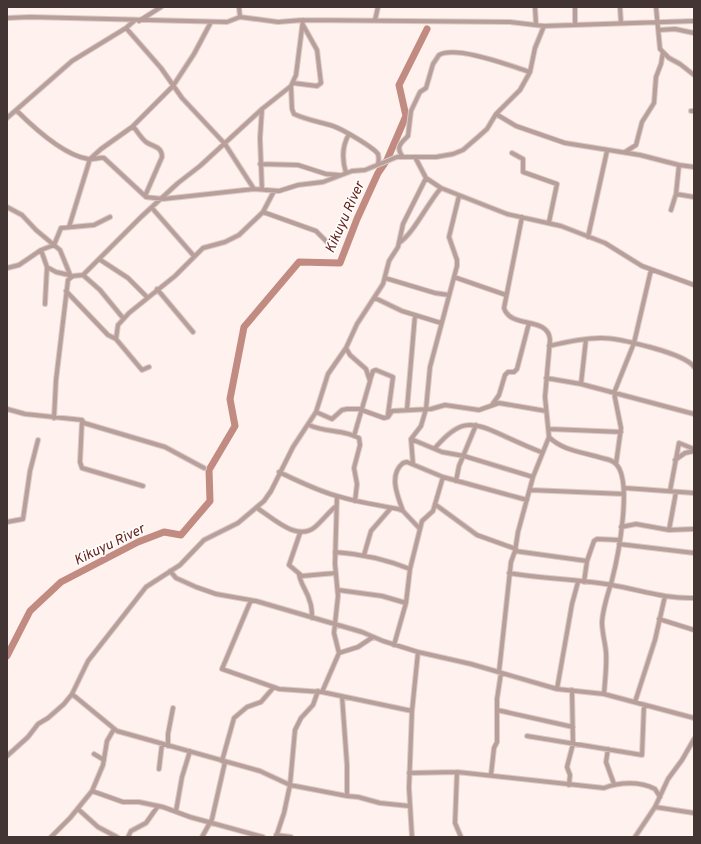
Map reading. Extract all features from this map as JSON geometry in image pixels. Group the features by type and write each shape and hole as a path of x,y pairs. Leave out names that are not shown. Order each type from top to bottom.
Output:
{"street":[{"path":"7,118 72,61 136,21 162,7"},
{"path":"239,7 240,17"},
{"path":"375,20 378,7"},
{"path":"535,7 536,24"},
{"path":"575,7 575,25"},
{"path":"620,7 621,23"},
{"path":"656,7 659,22 658,43 663,52 694,75"},
{"path":"7,18 30,17 136,21 227,22 240,17 278,22 303,23 375,20 510,22 544,26 694,21"},
{"path":"69,227 90,159 101,149 133,126 173,86 194,54 211,22"},
{"path":"303,23 292,84 292,109 294,114 323,124 332,125 349,134 376,152 379,157 378,164"},
{"path":"47,267 56,272 70,276 83,275 178,183 225,144 262,109 292,84 317,86 321,83 317,50 303,23"},
{"path":"146,196 163,199 254,189 274,191 283,190 298,185 323,182 346,173 365,170 403,156 436,157 463,150 487,129 496,114 520,90 530,72 535,48 544,26"},
{"path":"126,28 161,68 182,98 225,144 254,189"},
{"path":"659,30 675,29 694,33"},
{"path":"624,152 636,145 642,122 652,109 656,77 661,64 663,52"},
{"path":"403,156 399,151 399,146 408,136 411,111 419,94 426,88 433,64 439,55 457,53 484,57 530,72"},
{"path":"262,109 260,138 262,189"},
{"path":"16,110 29,124 74,155 90,159 104,158 146,196 153,207 194,256"},
{"path":"496,114 516,126 565,143 607,151 624,152 694,167"},
{"path":"133,126 147,142 159,148 162,152 162,157 146,196"},
{"path":"346,173 343,163 344,146 349,134"},
{"path":"588,237 607,151"},
{"path":"512,153 523,159 523,172 557,184 549,222"},
{"path":"415,157 426,178 441,188 499,211 549,222 605,243 635,263 694,285"},
{"path":"260,164 298,165 321,172 340,175"},
{"path":"671,210 676,194 679,165"},
{"path":"7,755 28,738 38,724 56,711 72,694 88,662 146,587 183,562 204,540 238,523 257,508 271,491 279,472 316,412 328,374 346,348 357,324 375,298 385,278 389,261 399,243 403,224 426,178"},
{"path":"399,243 409,234 424,209 441,188"},
{"path":"116,340 118,325 123,318 147,297 175,276 194,256 207,246 225,242 239,234 263,212 274,191"},
{"path":"676,194 694,197"},
{"path":"413,464 411,439 420,426 426,409 430,367 450,295 457,260 449,237 459,196"},
{"path":"7,208 22,215 36,230 62,253 70,276 66,291 56,380 54,418"},
{"path":"263,212 316,231 327,242"},
{"path":"7,268 19,265 41,250 54,245 59,231 62,228 94,225 110,217"},
{"path":"491,775 494,748 497,742 496,710 509,594 509,573 516,550 518,532 531,490 533,477 541,452 549,437 544,397 550,336 547,329 505,312 506,295 520,235 522,217"},
{"path":"41,250 47,267 45,304"},
{"path":"99,259 128,278 147,297"},
{"path":"604,694 606,659 602,624 604,605 610,585 619,542 625,488 616,464 620,432 614,393 634,343 652,270"},
{"path":"83,275 100,290 123,318"},
{"path":"454,277 506,295"},
{"path":"385,278 435,293 450,295"},
{"path":"157,289 193,332"},
{"path":"66,291 108,335 116,340 142,370 149,367"},
{"path":"375,298 415,316 441,323"},
{"path":"407,409 415,316"},
{"path":"492,404 499,395 505,375 508,372 514,372 517,369 530,323"},
{"path":"549,346 586,339 610,338 676,355 693,364"},
{"path":"581,384 586,339"},
{"path":"346,348 350,355 366,369 370,381"},
{"path":"354,436 373,371 376,370 393,377 388,417"},
{"path":"546,378 581,384 694,414"},
{"path":"388,417 392,411 426,409 445,405 479,410 492,404 499,403 546,411"},
{"path":"7,409 54,418 82,420 84,422 165,447 204,468"},
{"path":"316,412 332,419 342,410 362,410 384,418 388,417"},
{"path":"82,420 80,462 82,468 143,486"},
{"path":"309,424 328,432 340,432 359,438 360,445 354,464 356,484 355,500"},
{"path":"435,448 456,429 471,424 541,452"},
{"path":"456,481 459,466 476,425"},
{"path":"548,429 620,432"},
{"path":"549,437 561,446 590,453 616,464"},
{"path":"411,439 442,452 464,456 533,477"},
{"path":"7,522 23,519 30,471 38,440"},
{"path":"670,491 678,443 694,450"},
{"path":"674,460 685,453 694,450"},
{"path":"420,529 404,512 395,481 401,464 406,462 443,478 527,500"},
{"path":"279,472 337,496 404,512"},
{"path":"394,645 406,603 410,569 420,529 423,519 431,514 436,505 443,478"},
{"path":"625,488 694,493"},
{"path":"531,490 624,494"},
{"path":"669,530 676,492"},
{"path":"291,837 276,836 284,813 290,785 295,730 301,718 313,705 339,653 334,636 338,590 335,552 335,507 337,496"},
{"path":"436,505 478,535 516,550 587,561"},
{"path":"257,508 290,529 300,533 316,527 335,507"},
{"path":"364,555 371,531 391,508"},
{"path":"621,527 636,524 669,530 694,529"},
{"path":"300,533 288,566 299,574 306,576 336,573"},
{"path":"584,582 591,546 596,539 694,553"},
{"path":"335,552 384,559 410,569"},
{"path":"170,571 176,578 216,594 251,600 334,624 418,652 472,664 557,689 604,694 694,718"},
{"path":"509,573 556,577 578,582 610,585 665,596 694,598"},
{"path":"299,574 300,584 305,589 311,603 312,618"},
{"path":"557,689 572,604 578,582"},
{"path":"338,590 382,596 406,603"},
{"path":"635,702 655,640 665,596"},
{"path":"251,600 222,669 274,687 320,691 412,711"},
{"path":"659,619 694,630"},
{"path":"339,653 354,649 373,637"},
{"path":"412,837 409,806 409,773 412,711 418,652"},
{"path":"202,837 211,823 234,718 247,707 261,702 274,687"},
{"path":"569,785 570,775 568,767 573,744 572,690"},
{"path":"72,694 114,729 168,746 260,771 290,785 358,797 380,803 409,806"},
{"path":"342,696 347,765 346,796"},
{"path":"527,736 642,755 644,750 644,705"},
{"path":"168,746 168,734 173,708"},
{"path":"496,710 573,727"},
{"path":"50,837 78,809 92,791 102,770 107,741 114,729"},
{"path":"635,837 655,807 668,779 682,760 694,739"},
{"path":"159,769 162,744"},
{"path":"608,749 606,762 614,784"},
{"path":"176,811 182,777 190,751"},
{"path":"94,754 104,760"},
{"path":"409,773 456,772 604,788 614,784 650,786 655,789 660,797"},
{"path":"456,772 455,823 461,837"},
{"path":"92,791 123,802 143,802 158,806 211,823 263,837"},
{"path":"128,837 131,831 146,823 158,806"},
{"path":"655,807 694,813"},
{"path":"78,809 98,827 117,837"}],"waterway":[{"name":"Kikuyu River","path":"7,656 30,611 61,582 138,542 164,532 181,535 210,501 209,470 235,426 230,399 244,327 299,262 340,263 357,219 378,173 387,160 406,116 399,85 427,29"}]}
